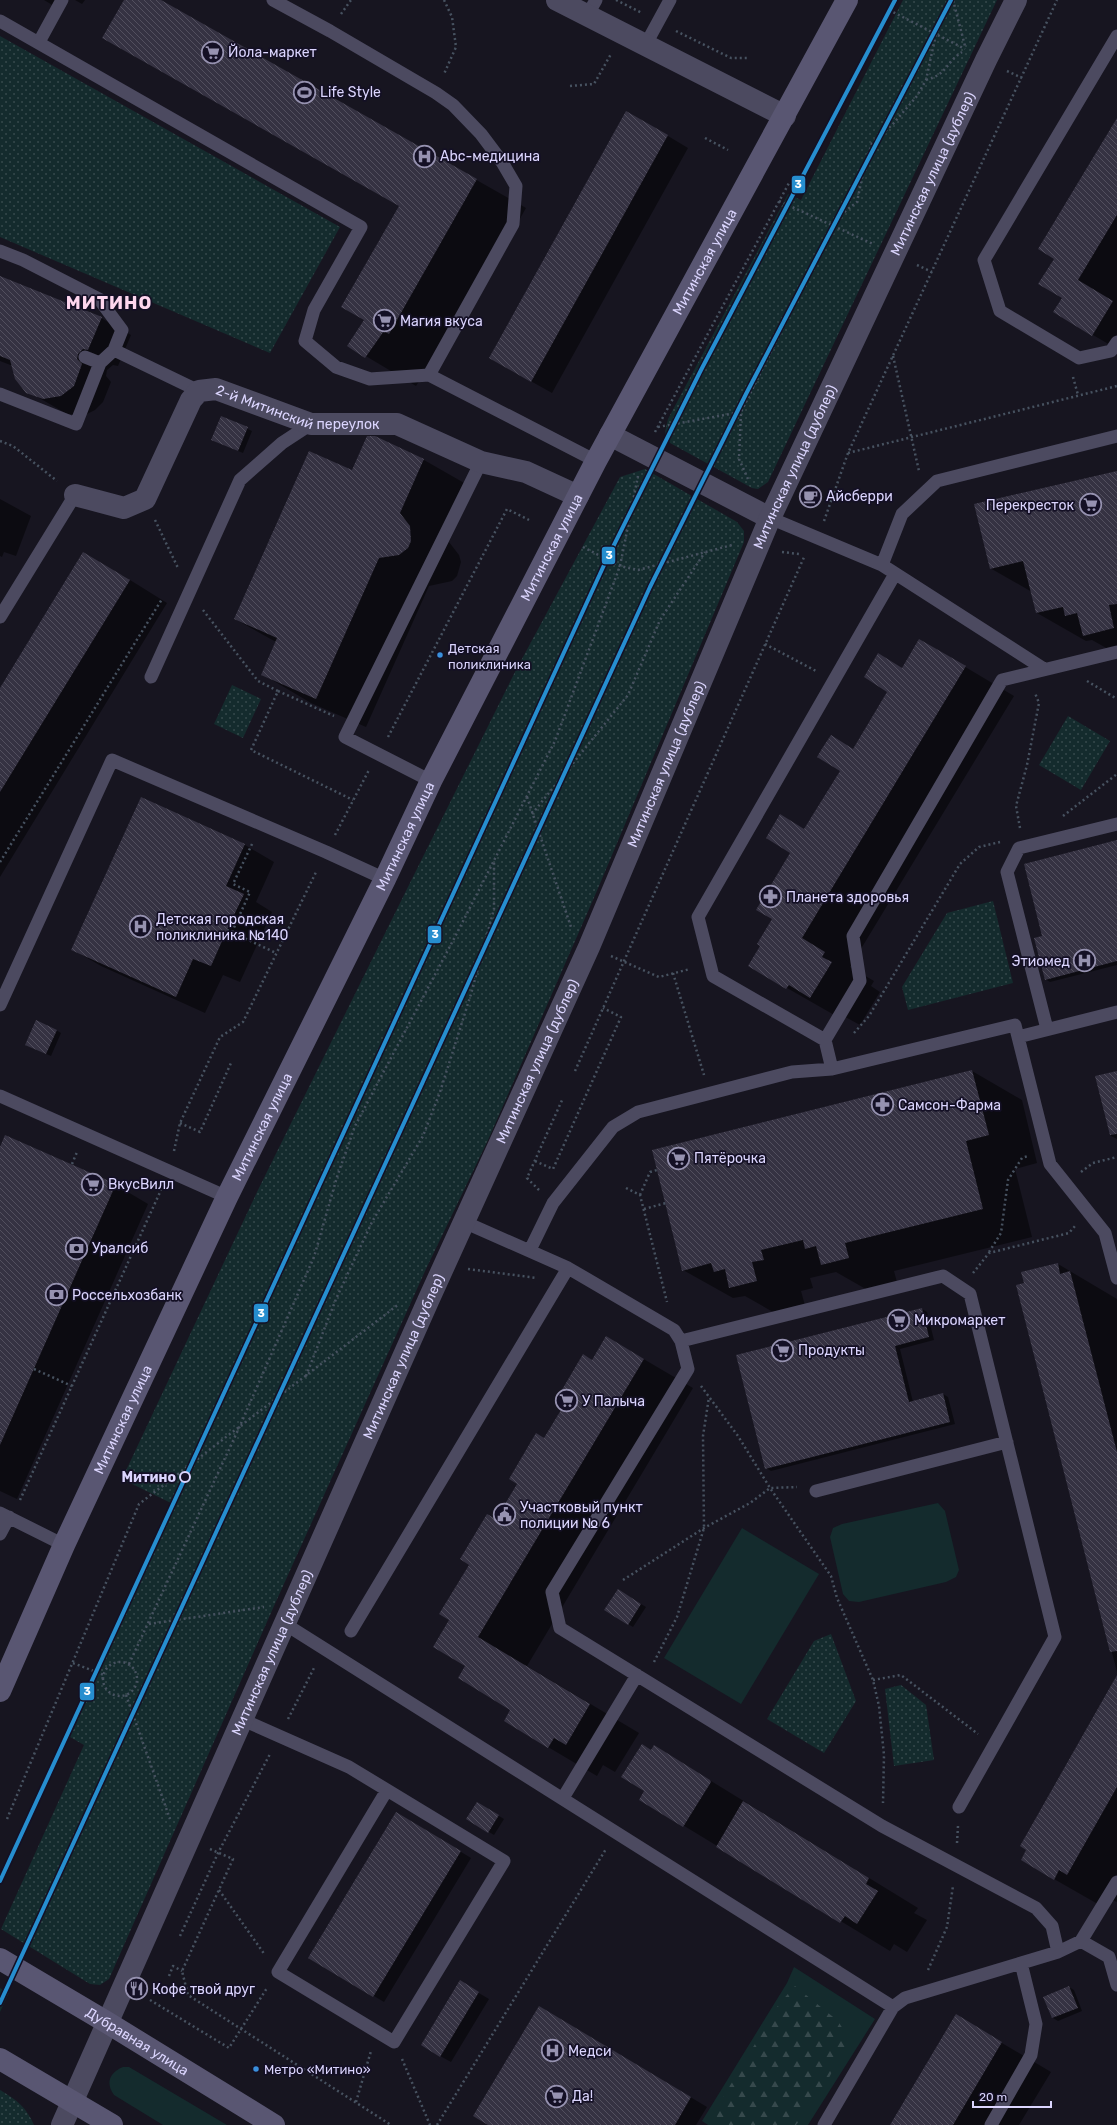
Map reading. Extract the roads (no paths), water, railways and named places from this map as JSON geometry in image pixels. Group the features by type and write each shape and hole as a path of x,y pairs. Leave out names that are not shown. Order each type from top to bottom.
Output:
{"main road":[{"name":"Митинская улица","path":"0,1691 64,1544 227,1197 384,879 431,780 596,461 847,0"},
{"name":"Дубравная улица","path":"0,1959 108,2023 274,2125"},
{"path":"0,2059 112,2125"}],"street":[{"path":"557,0 592,7 646,44 785,116"},
{"name":"Митинская улица (дублер)","path":"62,2125 74,2102 464,1222 617,882 770,518 986,60 1016,0"},
{"name":"2-й Митинский переулок","path":"75,495 124,508 145,499 191,400 199,391 216,389 311,424 397,424 481,462 526,472 578,496"},
{"path":"610,436 770,518"}],"lane":[{"path":"39,42 62,0"},
{"path":"273,0 436,93 453,105 481,134 502,162 516,186 513,224 429,375"},
{"path":"646,44 670,0"},
{"path":"0,21 361,227 314,310 305,341 336,367 370,379 429,375 596,461"},
{"path":"1117,36 984,260 1000,311 1079,358 1111,351 1117,342"},
{"path":"0,251 24,260 99,299 122,330 114,350 100,363 76,424 0,394"},
{"path":"114,350 199,391"},
{"path":"85,357 100,363"},
{"path":"151,677 240,480 282,443 311,424"},
{"path":"882,565 902,514 937,480 1117,436"},
{"path":"431,780 345,737 481,462"},
{"path":"0,617 5,598 75,495"},
{"path":"770,518 882,565 1044,669"},
{"path":"825,1040 713,976 698,917 895,574"},
{"path":"831,1065 825,1040 860,981 853,936 1002,680 1117,652"},
{"path":"0,1005 112,760 326,852 384,879"},
{"path":"1047,1029 1007,872 1020,842 1117,824"},
{"path":"1018,1037 1117,1012"},
{"path":"530,1250 553,1203 613,1127 638,1112 792,1072 1015,1025 1050,1164 1105,1233 1117,1278"},
{"path":"0,1096 227,1197"},
{"path":"464,1222 568,1268 674,1330 681,1342 688,1369 552,1592 560,1628 882,1826 1036,1908 1052,1926 1058,1952"},
{"path":"351,1631 568,1268"},
{"path":"681,1342 943,1276 970,1294 1055,1637 959,1807"},
{"path":"816,1491 1007,1442"},
{"path":"0,1534 4,1515 64,1544"},
{"path":"286,1624 893,2007"},
{"path":"563,1798 640,1677"},
{"path":"243,1720 349,1767 387,1790 504,1861 394,2042 278,1972 387,1790"},
{"path":"824,2125 893,2007 906,1998 1058,1952 1081,1941 1117,1882"},
{"path":"1081,1941 1109,1957 1117,1985"},
{"path":"991,2125 1031,2055 1036,2024 1021,1963"}],"place":[{"name":"Йола-маркет","path":"213,52"},
{"name":"Life Style","path":"304,92"},
{"name":"Abc-медицина","path":"424,156"},
{"name":"Магия вкуса","path":"384,321"},
{"name":"Айсберри","path":"811,496"},
{"name":"Перекресток","path":"1090,505"},
{"name":"Детская поликлиника","path":"440,655"},
{"name":"Планета здоровья","path":"771,897"},
{"name":"Детская городская поликлиника №140","path":"140,927"},
{"name":"Этиомед","path":"1085,961"},
{"name":"Самсон-Фарма","path":"883,1105"},
{"name":"Пятёрочка","path":"679,1158"},
{"name":"ВкусВилл","path":"92,1184"},
{"name":"Уралсиб","path":"77,1248"},
{"name":"Россельхозбанк","path":"56,1295"},
{"name":"Микромаркет","path":"899,1320"},
{"name":"Продукты","path":"783,1350"},
{"name":"У Палыча","path":"567,1401"},
{"name":"Митино","path":"185,1477"},
{"name":"Участковый пункт полиции № 6","path":"505,1515"},
{"name":"Кофе твой друг","path":"137,1989"},
{"name":"Медси","path":"552,2051"},
{"name":"Метро «Митино»","path":"256,2069"},
{"name":"Да!","path":"557,2096"}],"district":[{"name":"МИТИНО","path":"109,303"}]}
